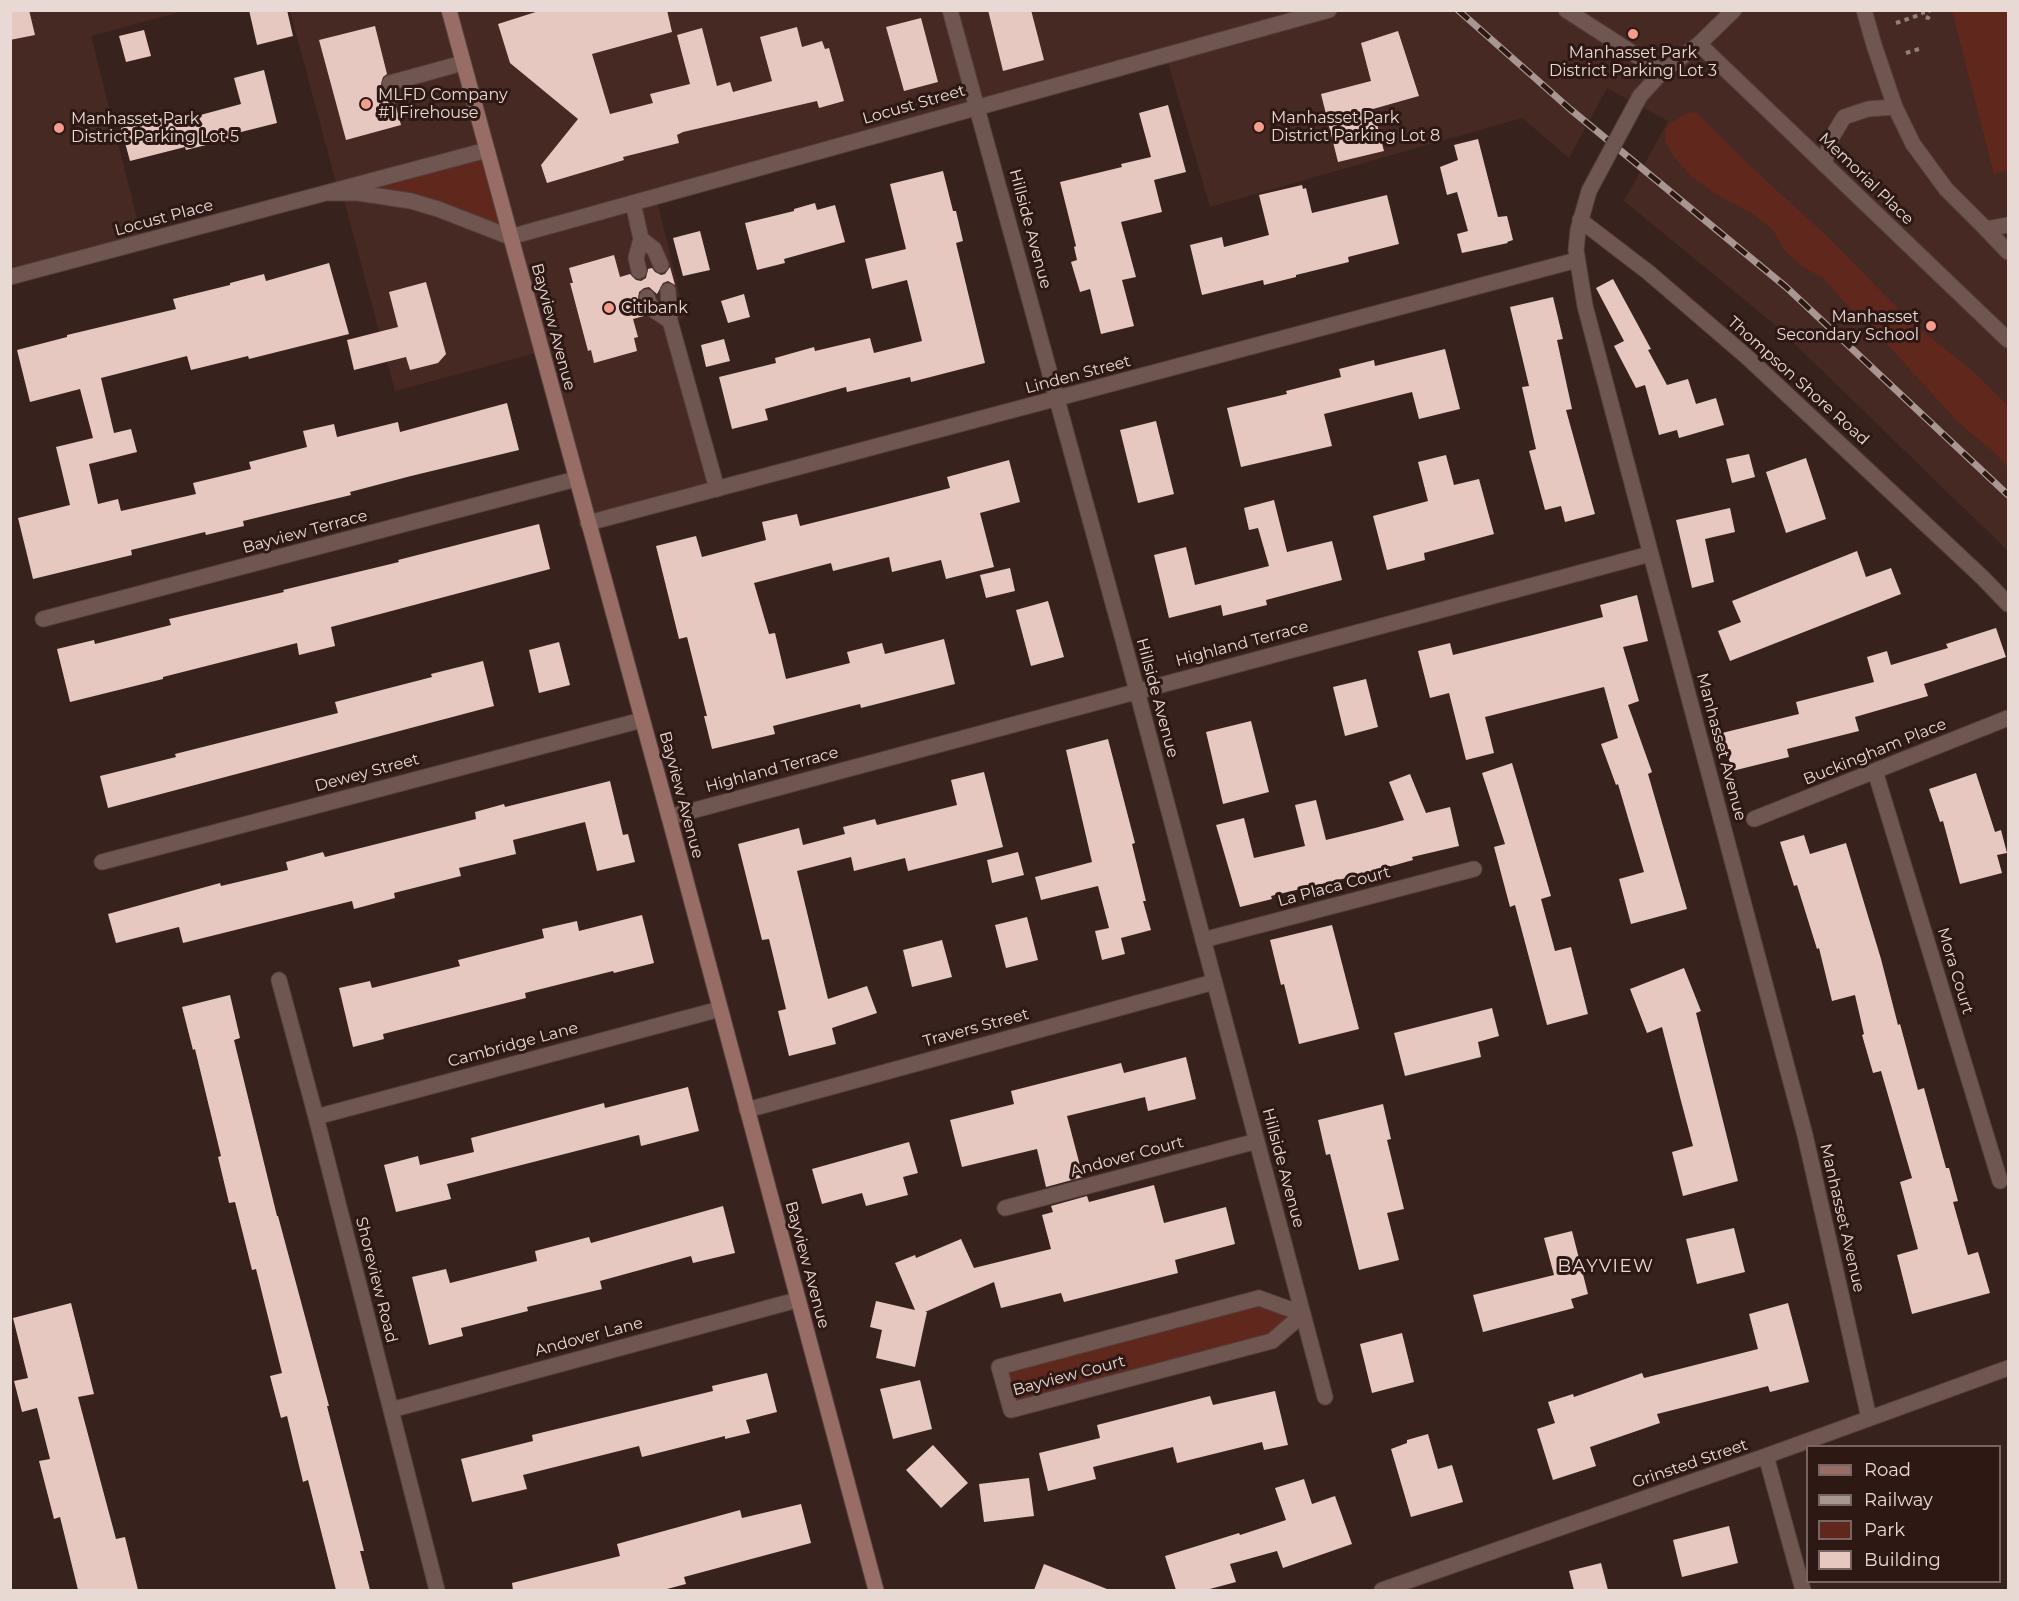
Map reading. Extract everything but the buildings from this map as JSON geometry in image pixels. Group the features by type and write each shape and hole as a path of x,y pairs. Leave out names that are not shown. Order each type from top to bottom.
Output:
{"street":[{"name":"Bayview Avenue","path":"449,10 669,817 876,1590"},
{"name":"Hillside Avenue","path":"951,10 1325,1397"},
{"name":"Locust Street","path":"510,237 1329,10"},
{"path":"1566,10 1662,72"},
{"name":"Manhasset Avenue","path":"1734,10 1699,44 1662,72 1640,96 1589,191 1580,220 1576,260 1585,306 1805,1135 1869,1418"},
{"path":"1864,10 1895,107 1913,144 1946,189 2008,252"},
{"name":"Memorial Place","path":"1699,44 2008,340"},
{"path":"390,82 463,63"},
{"path":"1824,164 1832,137 1844,117 1868,109 1895,107"},
{"name":"Locust Place","path":"10,278 486,150"},
{"name":"Locust Place","path":"327,193 358,193 411,201 510,237"},
{"path":"633,203 641,239 636,258 639,271"},
{"name":"Thompson Shore Road","path":"1580,220 1648,272 1747,357 1974,569 2008,604"},
{"path":"1986,229 2008,225"},
{"path":"641,239 654,249 661,265"},
{"name":"Linden Street","path":"588,523 1576,260"},
{"path":"669,291 670,321 717,489"},
{"path":"647,297 652,309 670,321"},
{"name":"Bayview Terrace","path":"43,619 576,479"},
{"name":"Highland Terrace","path":"669,817 1650,554"},
{"name":"Buckingham Place","path":"1754,819 2008,718"},
{"name":"Dewey Street","path":"102,862 642,720"},
{"name":"Mora Court","path":"1875,771 2000,1181"},
{"name":"La Placa Court","path":"1203,940 1474,869"},
{"name":"Shoreview Road","path":"279,980 436,1590"},
{"name":"Travers Street","path":"747,1110 1214,982"},
{"name":"Cambridge Lane","path":"316,1117 720,1009"},
{"name":"Andover Court","path":"1005,1208 1257,1141"},
{"name":"Bayview Court","path":"1260,1298 1303,1314 1272,1341 1011,1410 999,1367 1260,1298"},
{"name":"Andover Lane","path":"391,1410 797,1300"},
{"name":"Grinsted Street","path":"1382,1590 1766,1456 2008,1368"},
{"path":"1766,1456 1803,1590"}],"path":[{"path":"1896,23 1922,12 1928,18 1930,10"},
{"path":"1906,53 1919,49"}],"shaded area":[{"name":"Manhasset Park District Parking Lot 5","path":"11,11 184,11 91,36 143,242 11,278"},
{"path":"290,11 2008,11 2008,551 1774,324 1624,201 1668,121 1607,88 1569,158 1522,118 1210,207 1166,56 656,196 685,317 671,321 717,489 588,523 540,352 395,391"}],"green space":[{"path":"1952,11 2008,11 2008,170 1994,174"},
{"path":"1696,112 1830,239 1907,318 1977,375 2008,406 2008,468 1995,453 1958,422 1823,278 1802,266 1785,251 1773,230 1753,214 1714,193 1692,177 1674,157 1666,143 1665,132 1668,125 1687,113"},
{"path":"487,150 510,237 341,189"},
{"path":"1259,1298 1303,1314 1272,1341 1011,1410 999,1367"}],"railway":[{"path":"1458,10 1570,109 1786,287 2008,495"}],"place":[{"name":"Manhasset Park District Parking Lot 3","path":"1633,34"},
{"name":"MLFD Company #1 Firehouse","path":"366,104"},
{"name":"Manhasset Park District Parking Lot 8","path":"1259,127"},
{"name":"Manhasset Park District Parking Lot 5","path":"59,128"},
{"name":"Citibank","path":"609,308"},
{"name":"Manhasset Secondary School","path":"1931,326"}],"district":[{"name":"BAYVIEW","path":"1606,1267"}]}
